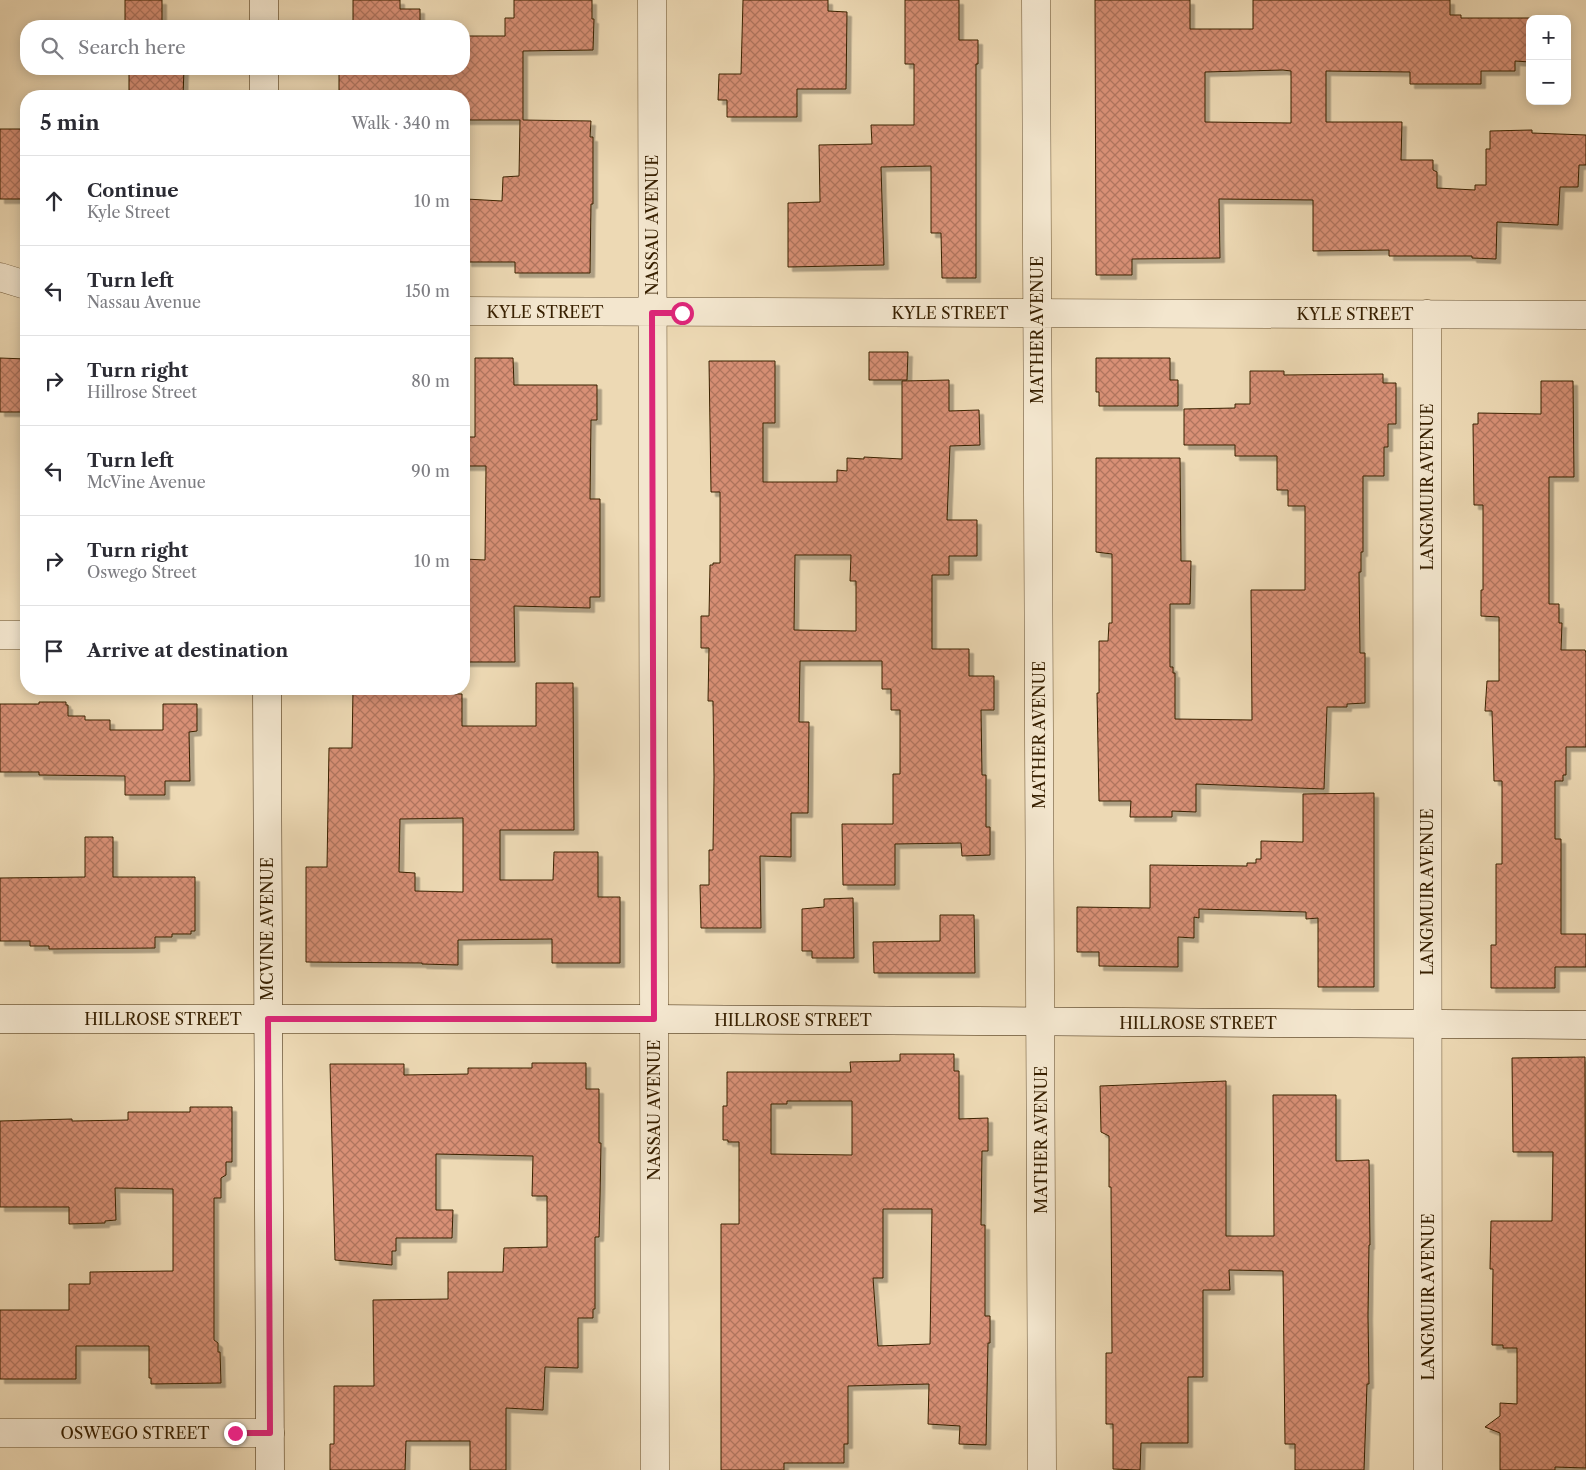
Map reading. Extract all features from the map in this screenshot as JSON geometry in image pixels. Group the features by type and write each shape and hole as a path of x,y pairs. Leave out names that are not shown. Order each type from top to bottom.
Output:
{"street":[{"path":"264,0 264,20"},
{"name":"NASSAU AVENUE","path":"652,0 655,1470"},
{"name":"MATHER AVENUE","path":"1036,0 1042,1470"},
{"path":"264,75 264,90"},
{"path":"0,277 20,283"},
{"name":"KYLE STREET","path":"470,312 1586,315"},
{"name":"LANGMUIR AVENUE","path":"1427,314 1428,1470"},
{"path":"0,635 20,635"},
{"name":"MCVINE AVENUE","path":"267,695 270,1470"},
{"name":"HILLROSE STREET","path":"0,1018 654,1019 1586,1025"},
{"name":"OSWEGO STREET","path":"0,1433 270,1433"}],"building":[{"path":"125,0 162,0 162,20 125,20"},
{"path":"353,0 400,0 400,9 420,9 420,20 353,20"},
{"path":"514,0 592,0 592,19 594,19 593,50 523,51 523,120 591,121 590,137 593,137 593,204 591,204 590,273 515,273 515,262 470,262 470,199 502,201 503,177 519,176 520,120 470,120 470,90 339,90 339,75 470,75 470,36 505,36 505,18 514,18"},
{"path":"743,0 828,0 828,11 847,12 846,89 797,89 797,117 727,117 727,100 718,100 719,74 741,74"},
{"path":"905,0 959,0 959,40 978,40 978,64 976,64 976,278 942,278 941,233 931,233 931,166 881,167 884,265 788,267 788,203 820,202 819,145 872,144 871,125 914,125 914,64 905,64"},
{"path":"1095,0 1190,0 1190,29 1253,29 1253,0 1450,0 1450,15 1461,15 1461,18 1526,18 1526,62 1515,61 1515,71 1481,71 1481,84 1410,84 1410,72 1326,71 1326,122 1402,122 1401,160 1433,160 1433,170 1437,172 1437,188 1475,190 1475,185 1486,185 1486,149 1490,149 1490,131 1532,130 1532,133 1586,135 1586,165 1579,165 1578,187 1560,187 1558,225 1497,222 1496,259 1472,258 1472,256 1389,256 1389,250 1313,251 1313,200 1219,199 1220,258 1132,259 1132,275 1096,275","holes":["1291,71 1291,123 1205,122 1205,72"]},
{"path":"129,75 184,75 183,90 129,90"},
{"path":"0,129 20,129 20,199 0,199"},
{"path":"869,352 908,352 907,380 869,380"},
{"path":"0,358 20,359 20,412 0,412"},
{"path":"475,358 513,358 514,385 597,385 597,420 591,420 590,499 600,499 600,597 590,597 590,608 514,606 515,662 470,662 470,559 485,560 486,466 470,466 470,437 475,437"},
{"path":"1096,358 1170,358 1170,380 1178,380 1178,406 1099,406 1099,392 1096,392"},
{"path":"709,361 775,361 775,423 763,423 763,482 837,482 837,470 847,471 847,458 902,459 902,381 949,380 949,411 979,410 980,445 950,446 947,520 977,520 977,556 949,556 949,575 932,575 932,649 969,649 969,676 994,676 994,710 981,710 982,775 986,775 986,827 990,827 990,855 962,856 961,843 895,844 895,885 843,885 842,824 893,824 893,774 900,774 900,710 891,710 891,689 882,689 882,661 800,661 799,722 809,722 808,813 791,813 791,857 760,856 761,928 701,928 700,885 709,885 709,850 713,850 714,777 713,701 708,701 709,648 701,648 701,616 709,616 710,565 720,563 720,492 711,492","holes":["795,555 851,555 850,581 856,581 856,631 794,630"]},
{"path":"1250,371 1284,371 1284,375 1383,374 1383,383 1396,383 1396,424 1388,424 1388,447 1384,447 1384,476 1363,476 1363,552 1361,552 1361,572 1359,572 1360,653 1365,653 1365,703 1347,704 1347,707 1327,707 1324,789 1196,784 1196,812 1172,811 1172,817 1130,817 1131,801 1099,801 1097,693 1099,693 1099,641 1108,641 1109,623 1112,623 1112,554 1096,552 1096,458 1180,458 1181,561 1191,561 1190,604 1170,604 1170,667 1173,667 1173,673 1175,673 1175,719 1252,720 1251,590 1305,590 1305,506 1288,506 1288,490 1277,490 1277,456 1235,456 1235,445 1184,445 1184,409 1235,408 1235,404 1250,404"},
{"path":"1541,381 1573,381 1574,477 1549,477 1549,604 1559,604 1559,623 1562,623 1561,650 1585,650 1586,653 1586,747 1566,747 1566,775 1563,775 1563,781 1555,781 1555,839 1561,839 1561,934 1586,934 1586,967 1555,967 1555,988 1491,988 1491,945 1496,945 1496,864 1502,864 1502,781 1494,781 1492,711 1485,711 1487,681 1499,681 1499,617 1481,616 1481,590 1483,590 1483,505 1474,505 1473,424 1478,424 1478,413 1541,414"},
{"path":"536,683 573,683 574,830 500,830 500,880 553,880 554,852 598,852 598,897 620,897 620,963 552,963 552,939 458,940 458,965 306,962 306,867 327,867 329,748 352,748 353,695 462,695 462,726 536,726","holes":["463,818 463,892 415,891 415,873 399,872 400,819"]},
{"path":"39,702 66,702 66,705 68,705 68,716 85,716 85,720 110,720 110,730 163,730 163,704 197,704 197,731 189,732 190,781 165,781 165,795 125,795 125,776 39,775 39,772 0,772 0,704 39,704"},
{"path":"1374,793 1374,987 1318,987 1318,918 1306,919 1306,912 1199,909 1199,918 1194,917 1194,938 1178,937 1178,967 1099,966 1099,952 1077,952 1077,907 1150,908 1150,865 1247,866 1247,863 1256,863 1256,859 1261,859 1261,841 1303,842 1303,794"},
{"path":"85,837 113,837 113,877 195,877 195,931 191,931 191,934 172,934 172,937 155,937 155,948 49,949 49,946 30,946 30,941 0,941 0,878 85,877"},
{"path":"853,898 854,958 812,958 812,951 802,951 802,909 824,907 824,899"},
{"path":"940,915 974,915 975,973 874,973 873,942 940,941"},
{"path":"900,1054 954,1054 954,1071 959,1071 959,1119 988,1118 988,1151 982,1151 981,1225 985,1225 985,1316 990,1316 986,1445 959,1444 960,1426 928,1424 929,1384 848,1386 848,1444 844,1444 844,1463 784,1463 784,1470 721,1470 721,1224 739,1224 739,1142 723,1140 723,1106 727,1106 727,1072 851,1072 850,1062 900,1061","holes":["787,1101 852,1101 852,1155 771,1154 771,1104 787,1104","883,1209 932,1209 930,1344 878,1346 873,1278 883,1278"]},
{"path":"1585,1057 1586,1468 1555,1467 1555,1470 1500,1470 1500,1433 1485,1427 1500,1416 1500,1403 1517,1404 1517,1348 1503,1348 1503,1345 1492,1345 1493,1269 1490,1269 1491,1221 1552,1221 1553,1152 1513,1152 1512,1058"},
{"path":"532,1063 586,1063 586,1089 599,1089 599,1143 601,1143 599,1237 595,1237 595,1309 593,1309 593,1318 578,1318 578,1368 545,1367 543,1410 506,1408 506,1470 470,1470 470,1441 406,1441 405,1470 330,1470 330,1444 334,1444 334,1386 374,1386 373,1300 448,1299 448,1272 503,1272 504,1248 547,1247 547,1196 532,1196 533,1156 436,1154 436,1210 453,1210 452,1238 396,1238 396,1251 392,1251 392,1265 335,1260 330,1064 404,1064 404,1075 468,1074 468,1068 532,1068"},
{"path":"1226,1081 1226,1236 1274,1236 1273,1095 1336,1095 1336,1161 1369,1160 1369,1384 1367,1384 1364,1470 1295,1470 1295,1444 1285,1444 1283,1271 1229,1270 1230,1290 1203,1290 1203,1377 1188,1377 1188,1443 1141,1443 1140,1470 1113,1469 1113,1424 1106,1424 1106,1353 1112,1353 1111,1187 1109,1187 1109,1136 1101,1132 1100,1086"},
{"path":"190,1107 232,1107 232,1162 226,1162 226,1175 221,1178 221,1198 214,1198 214,1340 218,1343 218,1352 220,1352 221,1383 151,1384 151,1378 149,1378 149,1346 76,1346 76,1379 0,1379 0,1310 69,1310 69,1284 90,1284 90,1272 173,1271 173,1189 115,1188 116,1220 105,1221 105,1223 69,1224 69,1207 0,1207 0,1121 128,1120 128,1112 190,1112"}],"route":[{"path":"235,1433 270,1433 268,1019 654,1019 652,313 682,313"}]}
